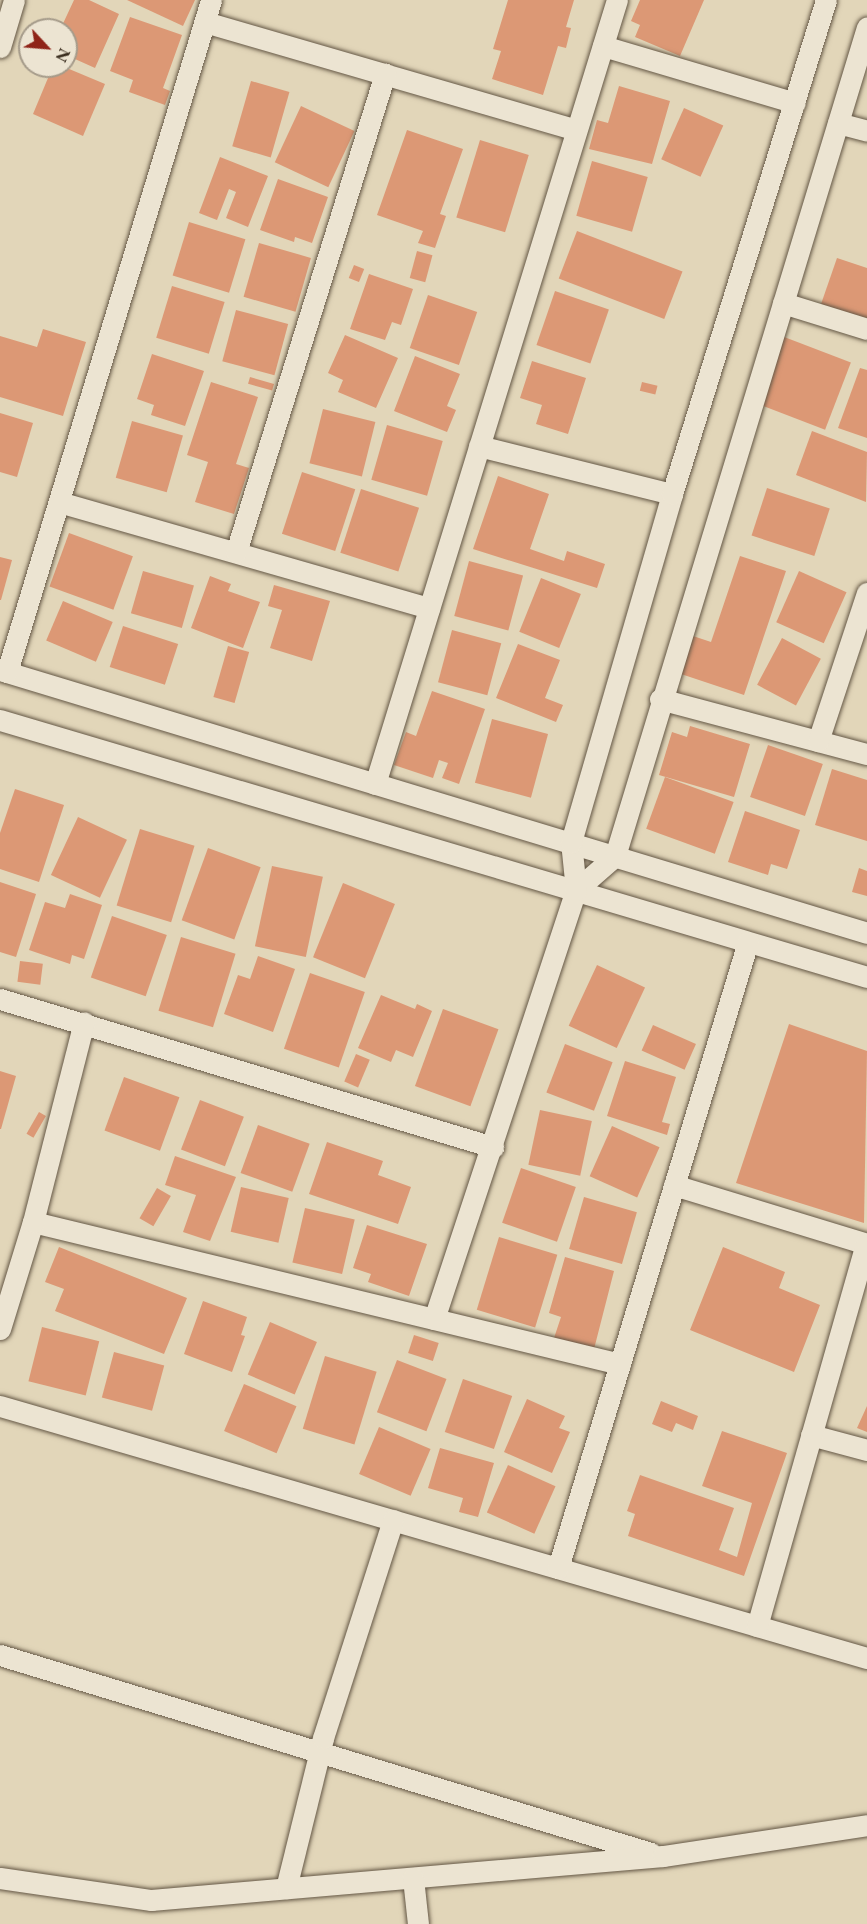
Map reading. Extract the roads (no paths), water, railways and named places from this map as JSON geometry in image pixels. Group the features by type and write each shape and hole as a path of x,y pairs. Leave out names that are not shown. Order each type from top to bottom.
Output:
{"street":[{"path":"0,47 14,0"},
{"path":"211,0 59,502 4,671 867,933"},
{"path":"375,784 617,0"},
{"path":"434,1319 493,1147 576,890 571,842 672,494 826,0"},
{"path":"205,22 576,130"},
{"path":"576,890 615,856 660,699 867,27"},
{"path":"603,45 795,104"},
{"path":"236,552 385,74"},
{"path":"838,123 867,131"},
{"path":"783,303 867,329"},
{"path":"479,446 672,494"},
{"path":"59,502 429,608"},
{"path":"818,741 867,593"},
{"path":"660,699 867,754"},
{"path":"0,720 867,977"},
{"path":"558,1568 748,942"},
{"path":"0,999 84,1022 493,1147"},
{"path":"0,1329 33,1222 84,1022"},
{"path":"674,1185 866,1244 757,1626"},
{"path":"33,1222 620,1364"},
{"path":"0,1406 867,1658"},
{"path":"811,1436 867,1450"},
{"path":"286,1888 320,1755 393,1520"},
{"path":"0,1654 320,1755 663,1856"},
{"path":"0,1878 151,1900 663,1856 867,1825"},
{"path":"413,1878 418,1924"}]}
